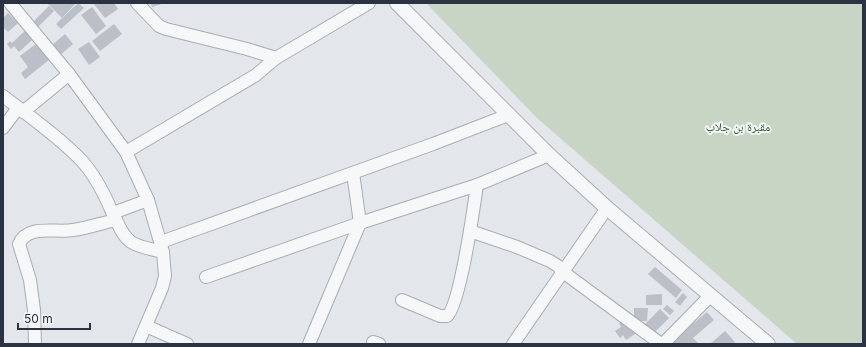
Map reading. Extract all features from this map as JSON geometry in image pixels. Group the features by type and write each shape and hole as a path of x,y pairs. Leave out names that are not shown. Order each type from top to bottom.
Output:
{"street":[{"path":"10,3 69,74 126,152 148,200 162,247 166,270 165,280 138,344"},
{"path":"137,3 155,22 166,29 247,49 276,58"},
{"path":"126,152 256,75 276,58 369,3"},
{"path":"397,3 549,155 607,208 768,344"},
{"path":"3,128 21,110 69,74"},
{"path":"3,96 81,160 96,179 120,229 126,238 131,242 162,247 508,115"},
{"path":"206,277 360,223 477,185 549,155"},
{"path":"309,344 360,223 353,173"},
{"path":"402,300 440,316 449,315 454,306 459,289 477,185"},
{"path":"36,344 30,280 18,244 20,240 24,236 32,233 49,230 73,230 115,217 148,200"},
{"path":"515,343 607,208"},
{"path":"470,231 517,247 550,261 662,344 710,296"},
{"path":"146,326 187,344"}],"green space":[{"name":"مقبرة بن جلاب","path":"426,3 863,3 863,344 797,344 537,118"}],"building":[{"path":"47,3 74,3 75,4 62,18"},
{"path":"78,3 84,8 61,29 56,24"},
{"path":"93,3 114,3 118,9 105,18"},
{"path":"151,3 165,3 152,7"},
{"path":"49,6 54,11 35,30 30,25"},
{"path":"92,7 106,26 96,34 81,15"},
{"path":"8,13 18,23 8,32 3,27 3,18"},
{"path":"114,24 122,34 100,51 92,41"},
{"path":"26,30 34,38 19,52 14,46 11,49 7,44 10,41 12,43"},
{"path":"65,34 73,44 59,56 51,46"},
{"path":"89,42 100,57 89,65 78,49"},
{"path":"36,44 49,60 25,79 21,73 28,67 20,56"},
{"path":"655,267 682,290 676,298 648,274"},
{"path":"683,293 687,297 680,306 675,302"},
{"path":"662,294 662,305 646,305 646,295"},
{"path":"667,305 674,311 670,315 663,309"},
{"path":"634,308 648,308 647,321 634,321"},
{"path":"660,309 669,318 654,333 645,324"},
{"path":"707,312 714,320 693,338 699,344 669,344"},
{"path":"627,317 638,332 626,340 623,335 620,338 615,331 621,327 619,323"},
{"path":"725,331 735,342 732,344 710,344"}]}
